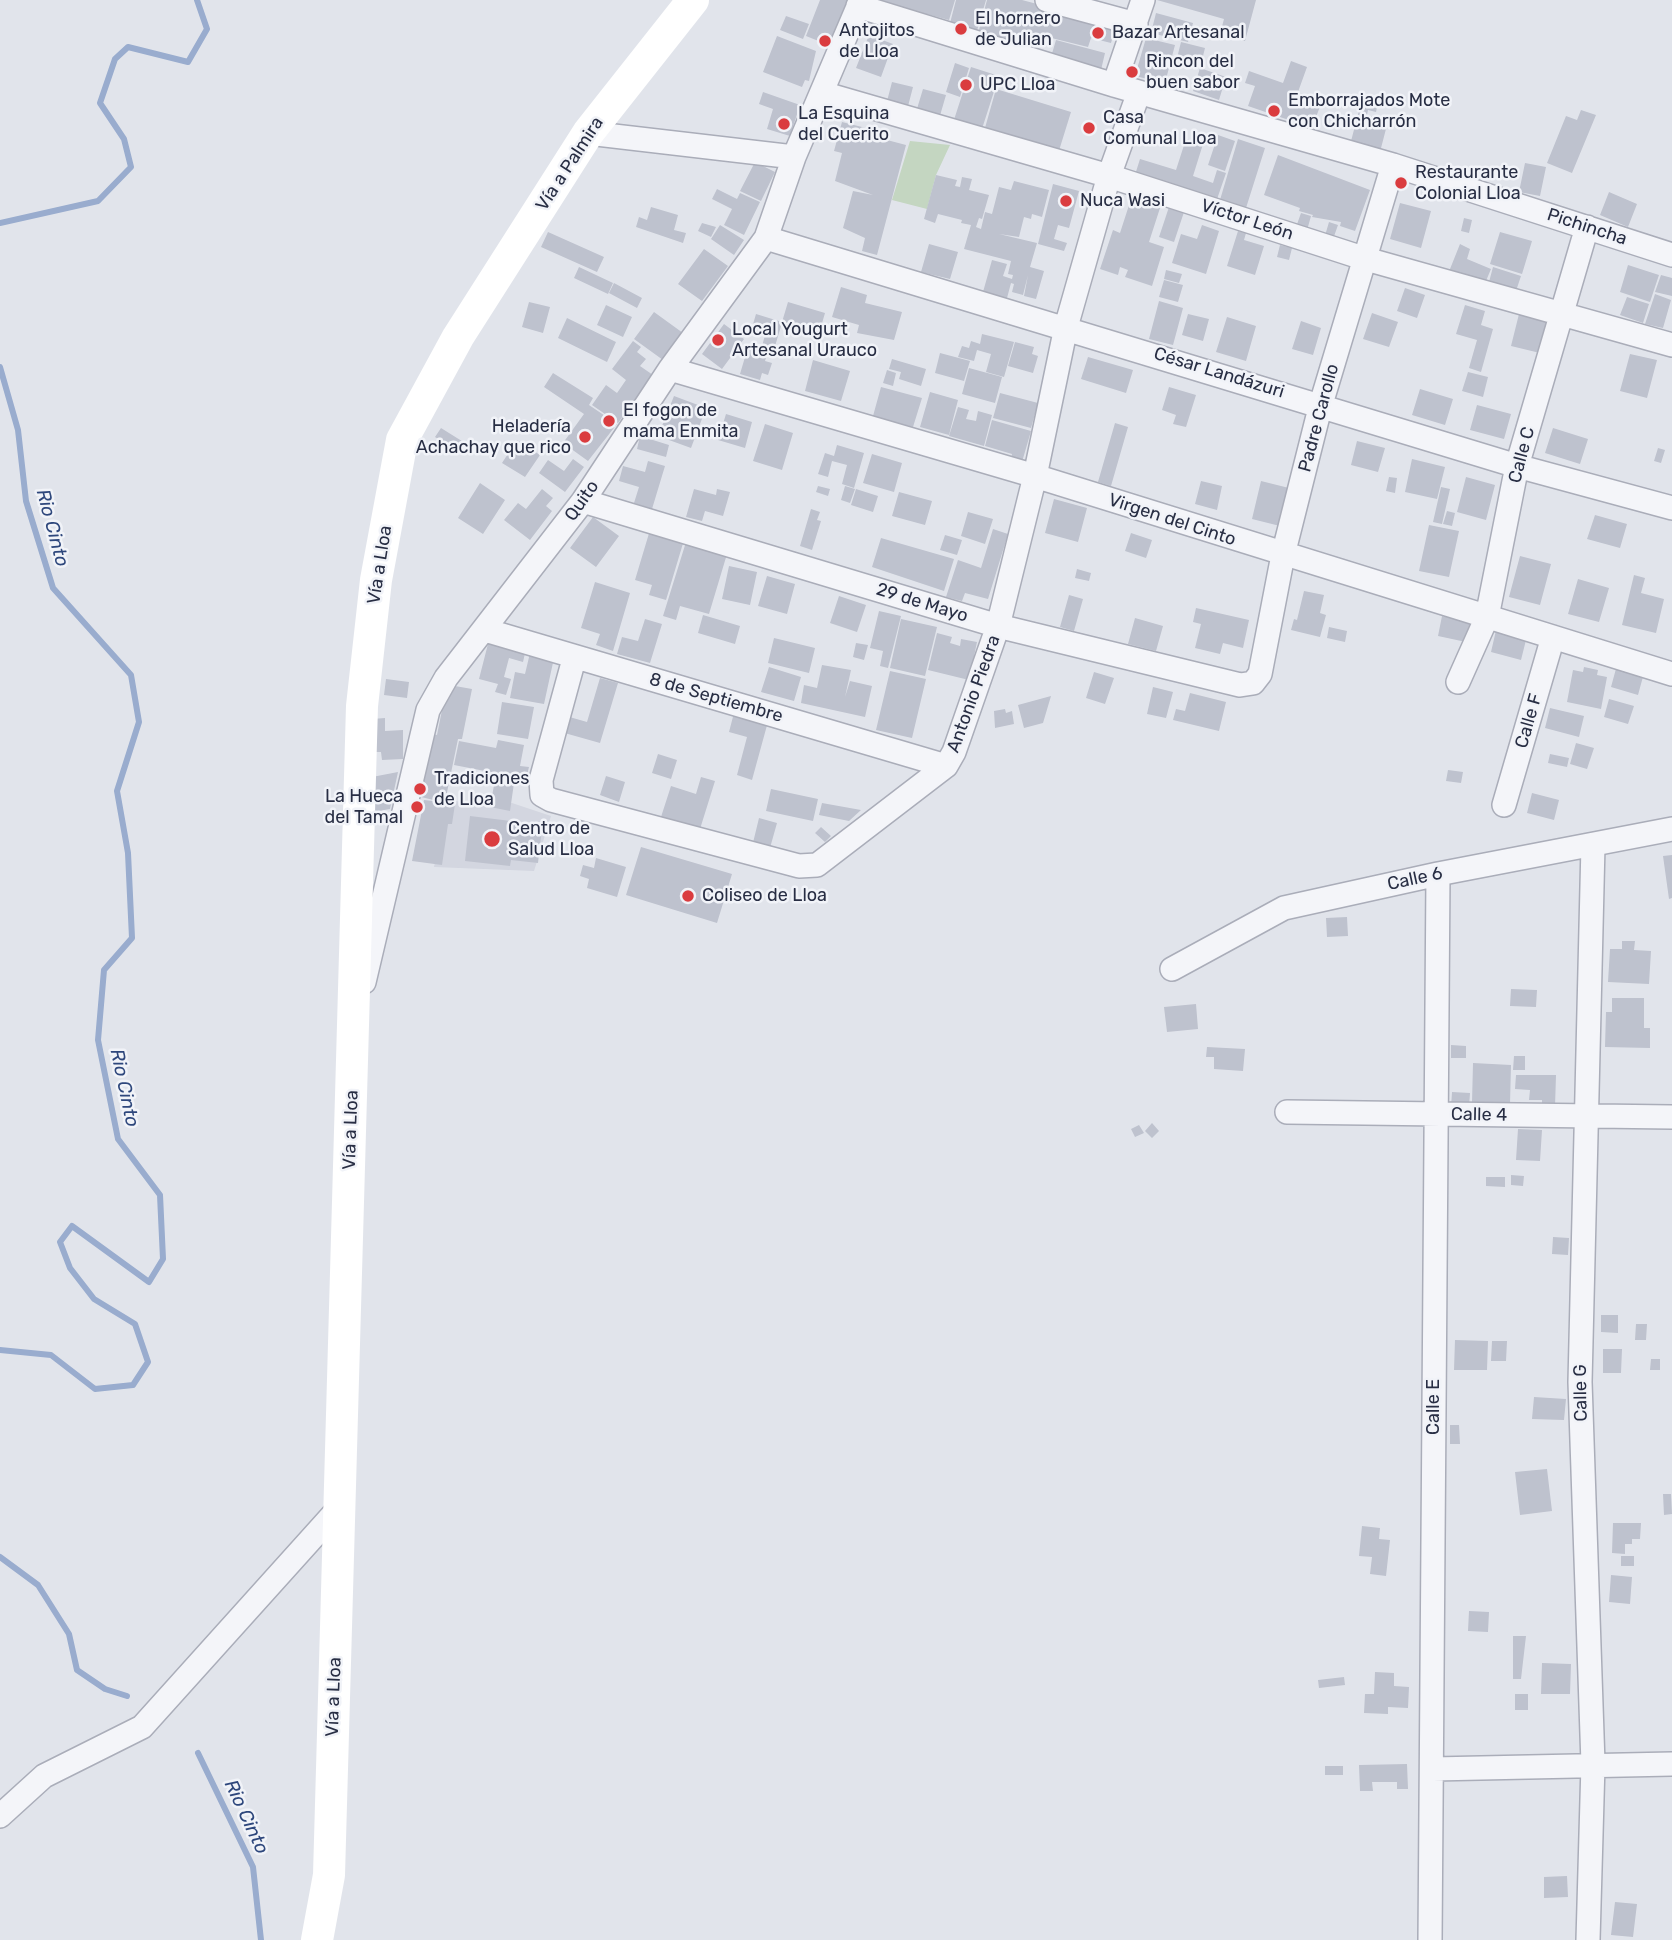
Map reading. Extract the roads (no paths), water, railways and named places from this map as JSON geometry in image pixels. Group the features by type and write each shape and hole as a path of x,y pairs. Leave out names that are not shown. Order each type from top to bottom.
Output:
{"street":[{"name":"Vía a Palmira","path":"458,337 587,132 693,0"},
{"path":"1047,0 1136,24"},
{"path":"1114,85 1143,0"},
{"name":"Pichincha","path":"859,3 1114,85 1393,165 1672,255"},
{"name":"Quito","path":"355,1019 428,710 446,678 583,501 670,369 766,238 794,157 859,3"},
{"name":"Antonio Piedra","path":"574,659 541,780 542,795 551,800 799,866 817,865 946,766 954,752 998,626 1035,477 1066,327 1109,176 1139,92"},
{"name":"Víctor León","path":"822,93 1109,176 1366,259 1672,345"},
{"path":"587,132 794,157"},
{"name":"Padre Carollo","path":"1260,674 1283,555 1321,404 1393,165"},
{"name":"Calle C","path":"1458,682 1487,617 1517,466 1564,313 1587,227"},
{"name":"César Landázuri","path":"766,238 1321,404 1517,466 1672,508"},
{"name":"Vía a Lloa","path":"317,1940 329,1875 362,706 376,580 402,440 458,337"},
{"name":"Virgen del Cinto","path":"670,369 1035,477 1672,674"},
{"name":"29 de Mayo","path":"583,501 998,626 1240,685 1253,683 1260,674"},
{"name":"8 de Septiembre","path":"485,630 574,659 912,754 946,766"},
{"name":"Calle F","path":"1504,806 1553,638"},
{"name":"Calle 6","path":"1172,969 1284,908 1438,874 1672,829"},
{"name":"Calle G","path":"1588,1940 1593,1764 1580,1382 1592,845"},
{"name":"Calle E","path":"1430,1940 1438,874"},
{"name":"Calle 4","path":"1286,1112 1672,1117"},
{"path":"0,1816 44,1776 142,1727 340,1507"},
{"path":"1433,1769 1672,1764"}],"waterway":[{"name":"Rio Cinto","path":"0,223 98,201 131,167 124,139 100,103 115,59 128,47 188,62 207,29 197,0"},
{"name":"Rio Cinto","path":"0,367 18,430 26,501 53,588 131,675 139,722 117,791 128,853 132,938 104,970 98,1040 118,1139 160,1195 163,1259 149,1282 72,1226 60,1242 70,1268 94,1299 135,1324 148,1362 133,1385 95,1389 51,1355 0,1350"},
{"name":"Rio Cinto","path":"0,1557 38,1585 69,1634 77,1670 105,1689 127,1696"},
{"name":"Rio Cinto","path":"198,1753 253,1867 261,1940"}],"place":[{"name":"El hornero de Julian","path":"961,29"},
{"name":"Bazar Artesanal","path":"1098,33"},
{"name":"Antojitos de Lloa","path":"825,41"},
{"name":"Rincon del buen sabor","path":"1132,72"},
{"name":"UPC Lloa","path":"966,85"},
{"name":"Emborrajados Mote con Chicharrón","path":"1274,111"},
{"name":"La Esquina del Cuerito","path":"784,124"},
{"name":"Casa Comunal Lloa","path":"1089,128"},
{"name":"Restaurante Colonial Lloa","path":"1401,183"},
{"name":"Nuca Wasi","path":"1066,201"},
{"name":"Local Yougurt Artesanal Urauco","path":"718,340"},
{"name":"El fogon de mama Enmita","path":"609,421"},
{"name":"Heladería Achachay que rico","path":"585,437"},
{"name":"Tradiciones de Lloa","path":"420,789"},
{"name":"La Hueca del Tamal","path":"417,807"},
{"name":"Centro de Salud Lloa","path":"492,839"},
{"name":"Coliseo de Lloa","path":"688,896"}]}
